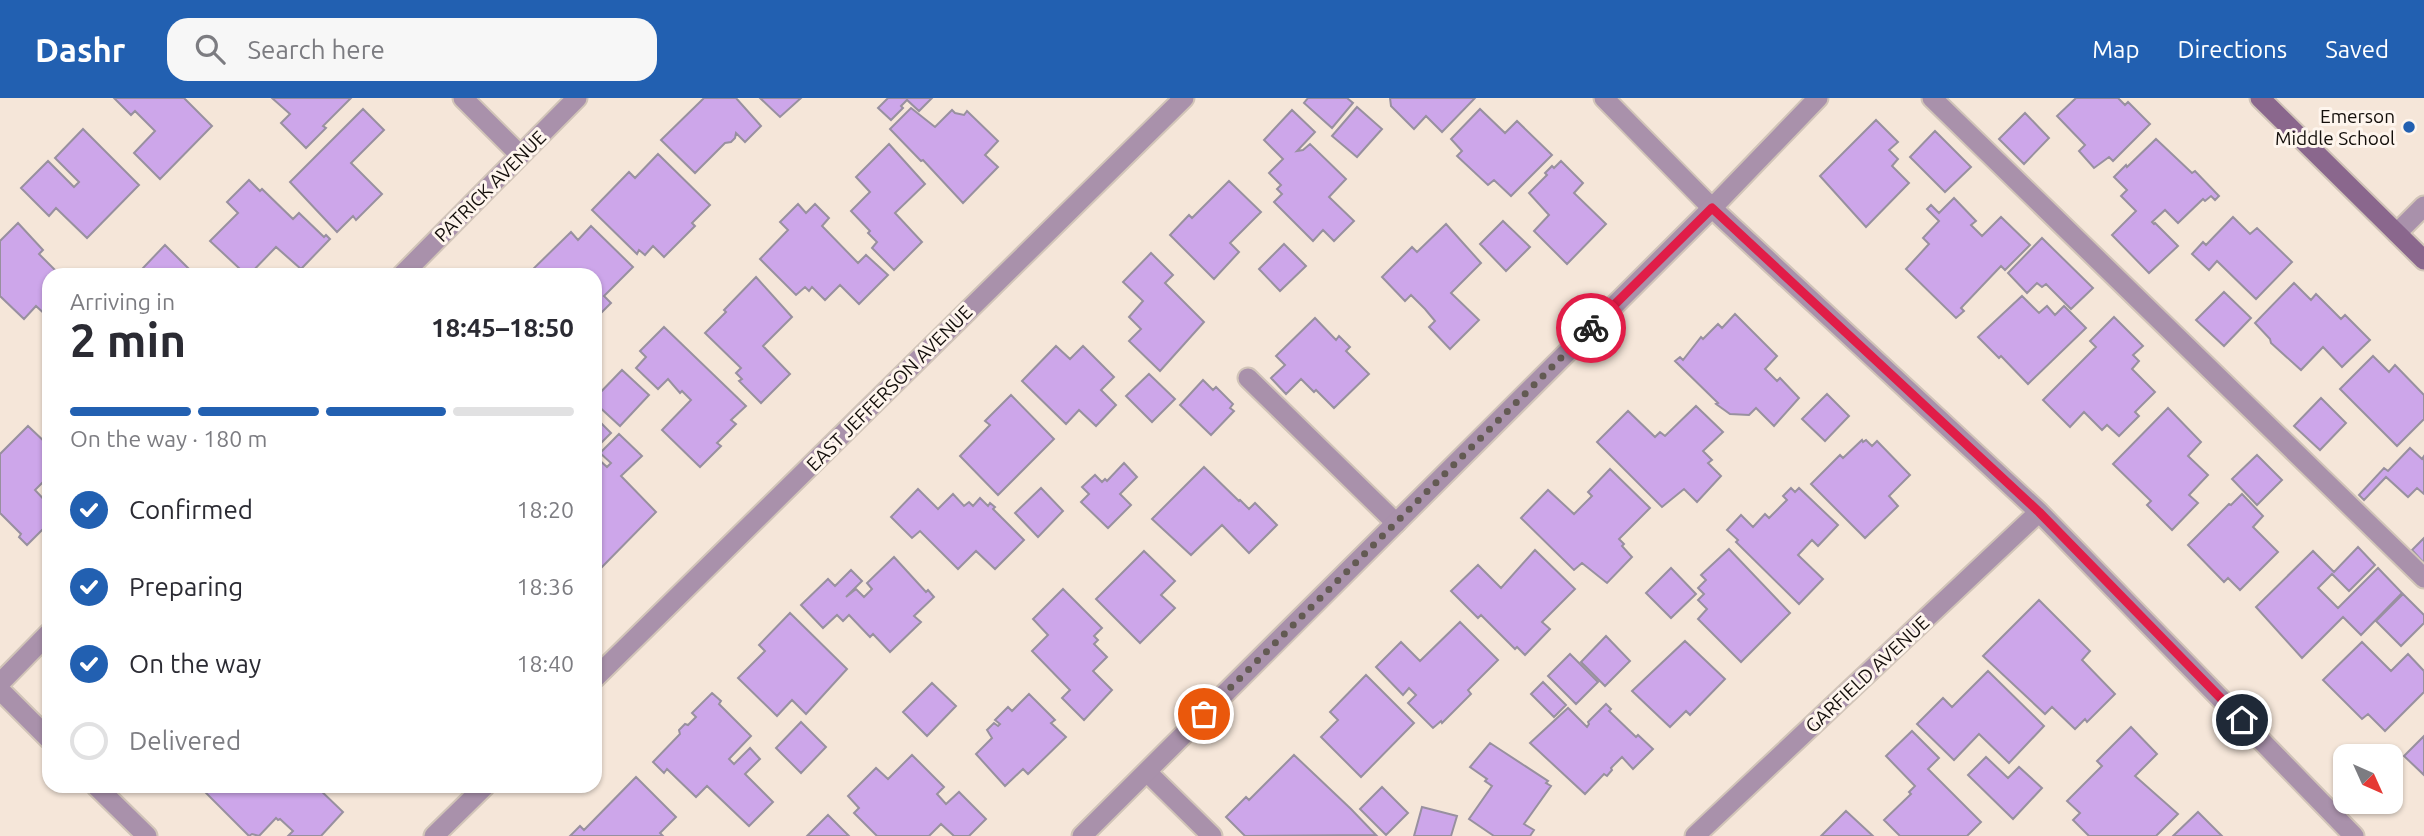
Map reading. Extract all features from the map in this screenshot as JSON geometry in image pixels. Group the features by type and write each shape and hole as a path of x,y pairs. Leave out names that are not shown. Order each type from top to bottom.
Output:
{"main road":[{"path":"2260,98 2424,260"}],"street":[{"path":"463,98 520,155"},
{"name":"PATRICK AVENUE","path":"409,268 577,98"},
{"name":"EAST JEFFERSON AVENUE","path":"602,671 1184,98"},
{"path":"1604,98 1712,208 2039,512 2354,836"},
{"path":"1082,836 1712,208 1818,98"},
{"path":"1932,98 2424,578"},
{"path":"2397,233 2424,206"},
{"path":"1248,378 1396,523"},
{"name":"GARFIELD AVENUE","path":"1695,836 2039,512"},
{"path":"0,683 42,640"},
{"path":"0,690 42,732"},
{"path":"1146,772 1212,836"},
{"path":"103,793 147,836"},
{"path":"434,836 478,793"}],"building":[{"path":"114,98 184,98 212,126 160,179 134,153 155,131 135,111 131,115"},
{"path":"272,98 351,98 306,148 281,123 290,114"},
{"path":"704,98 736,98 761,126 745,142 736,133 731,142 725,143 695,173 661,140"},
{"path":"760,98 801,98 780,117"},
{"path":"888,98 932,98 919,111 907,100 891,120 878,108"},
{"path":"1308,98 1347,98 1353,103 1332,128 1304,103"},
{"path":"1390,98 1475,98 1442,132 1426,116 1414,129 1391,106"},
{"path":"2076,98 2118,98 2125,105 2128,102 2150,124 2113,161 2109,157 2094,168 2079,151 2085,145 2057,116"},
{"path":"1357,107 1382,129 1357,157 1332,136"},
{"path":"911,108 935,127 952,110 964,115 967,111 998,141 985,155 998,167 963,203 890,129"},
{"path":"363,109 384,130 351,163 382,194 356,220 353,216 337,232 290,182"},
{"path":"1480,109 1505,133 1517,121 1552,155 1511,196 1494,180 1488,185 1457,156 1462,151 1451,139"},
{"path":"1292,110 1315,132 1297,151 1310,144 1346,179 1329,197 1354,221 1334,241 1323,230 1313,241 1274,202 1282,194 1277,189 1281,185 1269,173 1283,159 1264,140"},
{"path":"2025,113 2049,138 2024,164 1999,139"},
{"path":"1876,120 1898,142 1889,150 1898,159 1892,166 1909,183 1866,227 1820,176"},
{"path":"83,129 139,185 87,238 56,208 49,216 21,188 48,161 74,187 79,182 55,158"},
{"path":"1935,131 1971,167 1945,192 1910,157"},
{"path":"2156,139 2192,173 2195,171 2219,196 2215,200 2211,196 2205,201 2203,199 2178,223 2165,210 2152,222 2178,246 2149,273 2112,235 2136,211 2121,196 2127,190 2114,177"},
{"path":"889,144 925,184 895,213 922,242 894,270 872,248 877,242 851,211 870,192 856,177"},
{"path":"658,154 710,205 692,223 695,226 664,257 653,246 645,255 639,250 637,254 592,210 629,172 635,178"},
{"path":"1561,161 1583,183 1574,193 1606,224 1567,264 1534,231 1549,215 1529,193 1552,166 1554,168"},
{"path":"249,180 293,219 299,213 324,237 326,235 330,239 302,268 276,247 256,268 239,268 210,241 238,213 227,202"},
{"path":"1229,181 1261,212 1230,243 1239,252 1214,279 1170,235 1189,215 1192,218"},
{"path":"1954,198 1976,221 1971,225 1982,236 2001,217 2030,245 2005,270 2001,266 1961,308 1964,311 1956,318 1906,269 1929,244 1923,238 1939,221 1927,209 1931,205 1939,213"},
{"path":"798,204 806,213 815,204 829,218 822,226 858,263 866,255 888,275 859,304 840,285 825,300 812,287 809,291 805,287 796,295 760,259 788,230 780,222"},
{"path":"2233,217 2250,234 2257,228 2292,262 2256,299 2217,261 2209,270 2192,254 2203,242 2206,245"},
{"path":"1503,221 1530,247 1506,271 1480,244"},
{"path":"18,223 43,250 39,254 53,268 42,268 42,312 36,306 24,319 0,296 0,241"},
{"path":"1446,224 1481,263 1451,293 1479,320 1450,349 1429,327 1435,321 1425,309 1411,295 1405,301 1382,277 1412,247 1417,252"},
{"path":"591,226 633,267 604,296 611,303 602,312 602,268 534,268 571,232 578,240"},
{"path":"2042,238 2093,288 2071,309 2046,284 2042,287 2037,283 2027,293 2008,273"},
{"path":"1284,244 1306,266 1280,291 1259,269"},
{"path":"165,245 188,268 143,268"},
{"path":"1151,253 1173,275 1165,283 1204,322 1160,371 1129,341 1141,329 1129,317 1143,301 1123,282"},
{"path":"756,277 792,317 763,346 790,374 761,403 739,381 742,379 736,373 741,368 705,333"},
{"path":"2294,283 2311,300 2316,294 2341,319 2345,315 2370,340 2342,367 2323,347 2301,370 2271,343 2255,323"},
{"path":"2224,292 2251,318 2224,346 2196,320"},
{"path":"2022,296 2039,313 2047,306 2055,315 2064,306 2086,328 2028,384 1978,337"},
{"path":"1735,314 1777,356 1765,369 1777,381 1780,378 1799,398 1774,426 1756,408 1749,415 1730,414 1716,404 1718,403 1675,361 1680,357 1683,360 1701,337 1703,339 1718,324 1722,328"},
{"path":"2114,317 2143,346 2133,355 2139,361 2132,369 2155,392 2135,412 2139,416 2119,436 2107,425 2102,430 2084,412 2070,427 2043,400 2096,347 2090,341"},
{"path":"1315,318 1336,340 1339,336 1350,347 1346,351 1369,374 1334,408 1301,379 1286,394 1271,378 1285,365 1276,356"},
{"path":"664,327 746,406 731,420 736,424 717,443 721,446 700,467 662,430 691,400 682,391 680,393 668,379 658,389 636,368 646,357 640,351"},
{"path":"1056,346 1070,359 1083,346 1114,377 1101,390 1116,405 1096,426 1079,410 1066,424 1022,381"},
{"path":"2373,356 2389,372 2395,365 2424,395 2424,419 2397,446 2340,389"},
{"path":"622,370 649,395 620,426 602,409 602,391"},
{"path":"1149,374 1175,399 1152,422 1126,396"},
{"path":"1203,380 1213,390 1216,387 1233,404 1230,408 1234,411 1211,435 1180,405"},
{"path":"1827,394 1849,416 1825,441 1802,419"},
{"path":"1011,395 1054,439 998,495 960,456 990,425 985,421"},
{"path":"2321,398 2346,423 2320,450 2294,426"},
{"path":"1696,406 1723,432 1703,451 1712,460 1708,463 1721,476 1697,502 1684,489 1662,507 1597,442 1628,411 1655,437 1660,432 1665,436"},
{"path":"2168,408 2201,442 2188,456 2208,475 2189,495 2198,503 2172,530 2147,505 2151,501 2113,464"},
{"path":"602,424 611,433 602,442"},
{"path":"28,426 42,439 42,483 35,490 42,498 42,530 27,545 19,537 21,534 0,513 0,454"},
{"path":"619,434 642,456 621,476 656,512 602,567 602,462 607,467 611,463 602,455 602,451"},
{"path":"1862,440 1872,446 1877,441 1910,475 1889,496 1898,506 1865,538 1811,484 1840,455 1843,458"},
{"path":"2410,448 2422,459 2424,456 2424,494 2417,488 2408,497 2386,477 2364,500 2359,495 2384,468 2388,471"},
{"path":"2257,455 2282,480 2257,505 2232,479"},
{"path":"1124,463 1137,477 1120,494 1131,505 1108,528 1081,502 1089,494 1082,487 1095,475 1102,482 1105,479 1107,481"},
{"path":"1204,467 1249,509 1255,503 1277,525 1249,553 1222,525 1191,555 1152,519"},
{"path":"1610,469 1650,508 1619,539 1632,557 1607,583 1582,563 1574,570 1521,518 1548,490 1574,514 1592,496 1588,492"},
{"path":"1041,488 1063,511 1038,537 1015,513"},
{"path":"1791,488 1795,492 1799,488 1838,525 1818,546 1812,540 1798,555 1823,579 1799,604 1727,530 1741,515 1753,527 1765,514 1769,518 1787,500 1783,496"},
{"path":"918,489 938,509 953,494 964,506 969,502 973,506 980,498 988,506 990,503 995,507 993,509 1024,540 995,569 976,551 958,569 920,531 912,538 891,517"},
{"path":"2242,494 2263,516 2253,527 2278,552 2240,590 2228,578 2224,582 2188,545"},
{"path":"2424,538 2424,563 2412,550"},
{"path":"2358,547 2375,565 2349,591 2332,574 2318,588 2338,608 2378,568 2402,593 2361,635 2343,617 2302,658 2256,607 2313,551 2334,572"},
{"path":"1729,549 1790,613 1741,662 1698,619 1707,609 1698,600 1704,594 1698,588 1706,580 1701,575"},
{"path":"1535,550 1575,589 1542,622 1550,629 1525,655 1517,647 1515,649 1481,615 1478,618 1451,591 1478,565 1501,588"},
{"path":"1144,551 1175,581 1161,595 1175,608 1140,643 1096,599"},
{"path":"894,557 926,592 928,590 934,597 914,616 921,622 890,652 873,634 870,637 849,615 843,621 837,615 823,628 801,605 828,579 835,586 851,570 862,581 846,597 856,589 864,597 872,589 867,583"},
{"path":"1671,568 1696,594 1671,618 1646,593"},
{"path":"1063,589 1102,628 1094,636 1098,640 1094,644 1107,657 1093,671 1112,690 1084,720 1062,698 1070,690 1032,651 1048,635 1033,619"},
{"path":"2403,594 2424,615 2424,623 2401,646 2376,621"},
{"path":"2039,600 2090,651 2082,660 2115,694 2087,722 2085,719 2075,729 2052,707 2045,714 1983,656"},
{"path":"790,613 847,669 806,714 792,700 777,716 738,678 765,651 759,645"},
{"path":"1460,622 1498,660 1468,690 1471,694 1442,723 1441,721 1433,728 1408,703 1416,695 1409,688 1403,695 1376,667 1401,642 1420,661"},
{"path":"1606,636 1630,661 1605,686 1581,662"},
{"path":"1685,641 1725,679 1690,715 1686,711 1670,727 1632,691"},
{"path":"2362,642 2391,671 2408,654 2424,671 2424,692 2385,731 2368,714 2362,719 2323,680"},
{"path":"1570,654 1598,682 1576,704 1548,676"},
{"path":"1988,671 2044,726 2009,763 1979,734 1954,760 1917,724 1943,698 1952,707"},
{"path":"1366,675 1414,723 1361,777 1321,737 1338,720 1330,712"},
{"path":"1543,682 1566,705 1554,717 1531,694"},
{"path":"932,683 956,706 927,736 903,712"},
{"path":"712,693 721,701 719,704 751,736 729,759 734,764 750,748 760,759 745,774 773,802 749,826 707,786 696,797 667,769 664,773 653,762 680,734 679,730 696,717 692,713"},
{"path":"1029,694 1055,720 1051,723 1066,737 1028,774 1023,769 1005,786 976,754 992,738 987,730 994,723 998,726 1000,724 995,720 1008,707 1012,711"},
{"path":"1606,704 1611,709 1609,711 1636,737 1638,735 1653,749 1633,769 1622,757 1607,776 1604,774 1585,794 1530,743 1568,708 1587,727 1588,722"},
{"path":"801,722 826,747 801,773 776,748"},
{"path":"2131,727 2157,754 2135,776 2178,814 2156,836 2089,836 2073,820 2080,813 2067,801 2102,766 2097,761"},
{"path":"1912,731 1939,758 1928,769 1981,822 1967,836 1900,836 1884,820 1911,794 1909,792 1915,786 1886,756"},
{"path":"2424,736 2424,775 2404,756"},
{"path":"1490,743 1548,781 1546,783 1551,786 1524,824 1534,830 1530,836 1494,836 1469,819 1492,786 1470,767"},
{"path":"912,755 944,787 937,794 946,804 959,792 986,819 969,836 954,836 941,824 929,836 877,836 854,813 859,808 848,796 876,768 888,779"},
{"path":"1294,755 1376,835 1245,836 1226,817 1246,797 1249,800"},
{"path":"1986,757 2008,778 2019,767 2042,788 2013,819 1968,775"},
{"path":"636,777 676,817 660,833 663,836 570,836 580,826 584,830"},
{"path":"1382,787 1408,813 1386,835 1360,809"},
{"path":"206,793 323,793 343,812 321,836 288,836 293,831 276,818 259,836 249,836"},
{"path":"1422,807 1457,816 1451,836 1414,836"},
{"path":"1846,811 1873,836 1821,836"},
{"path":"2198,812 2222,836 2173,836"},
{"path":"828,815 849,836 807,836"}],"way so far":[{"path":"1204,714 1591,328"}],"place":[{"name":"Emerson Middle School","path":"2409,127"}],"route":[{"path":"1591,328 1712,208 2039,512 2242,720"}]}
